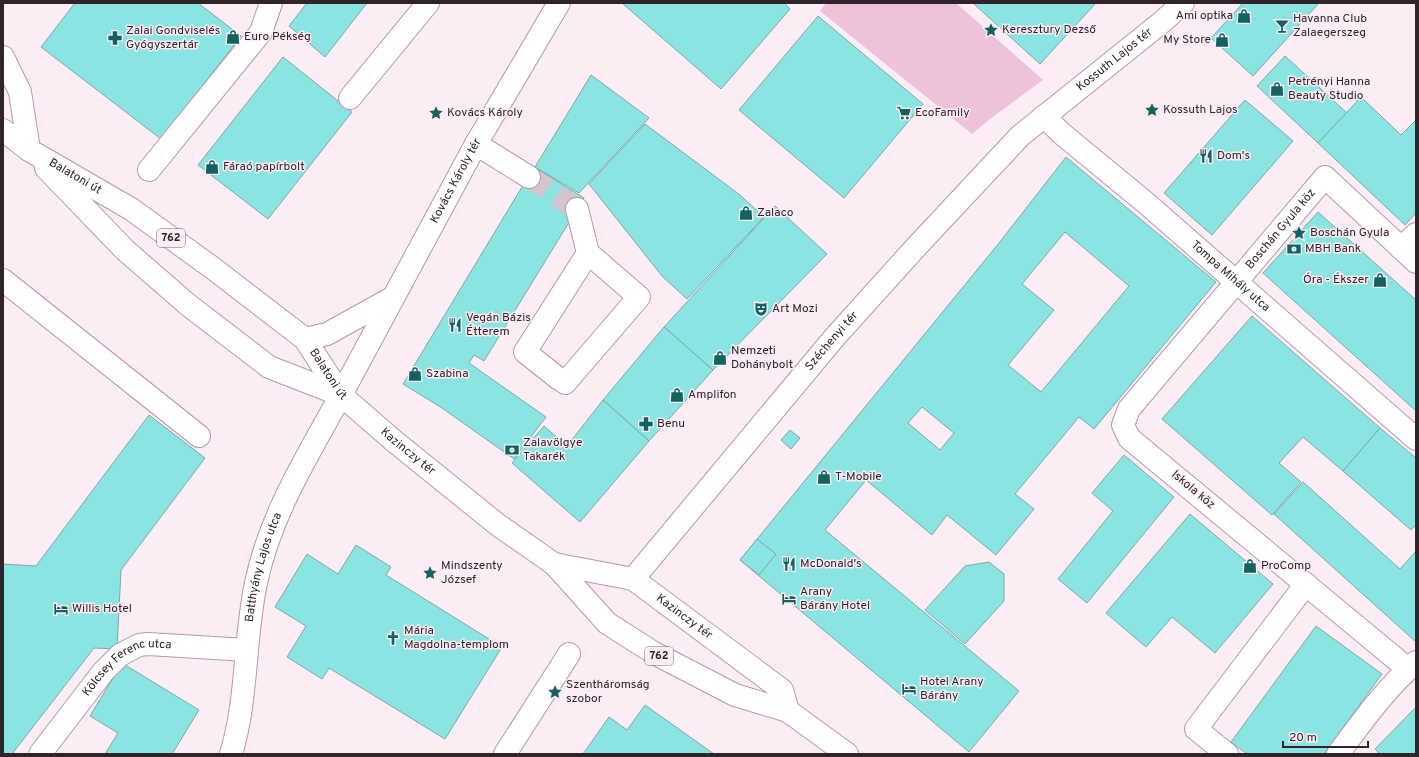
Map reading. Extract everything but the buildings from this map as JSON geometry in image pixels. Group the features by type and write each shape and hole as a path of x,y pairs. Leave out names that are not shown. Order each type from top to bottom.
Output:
{"street":[{"path":"149,170 261,32 271,3"},
{"path":"350,98 428,3"},
{"name":"Kovács Károly tér","path":"341,394 476,144 559,3"},
{"name":"Kossuth Lajos tér","path":"1044,116 1162,22 1183,3"},
{"path":"3,57 20,92 28,150"},
{"name":"Tompa Mihály utca","path":"1044,116 1061,133 1146,203 1416,439"},
{"name":"Széchenyi tér","path":"633,579 834,338 917,246 1020,136 1044,116"},
{"name":"Balatoni út","path":"3,130 28,150 125,250 187,304 269,367 341,394"},
{"path":"476,144 529,177"},
{"name":"Balatoni út","path":"28,150 131,209 214,269 304,339 341,394"},
{"name":"Boschán Gyula köz","path":"1236,282 1325,177 1411,248"},
{"path":"576,209 588,253 639,297 562,381 525,352 588,253"},
{"path":"3,280 200,436"},
{"name":"Iskola köz","path":"1236,282 1129,409 1123,425 1129,438 1306,584 1412,666"},
{"path":"304,339 327,334 392,298"},
{"name":"Kazinczy tér","path":"341,394 394,441 498,525 554,564 607,623 654,654 735,696 788,711 848,754"},
{"name":"Batthyány Lajos utca","path":"231,754 235,742 242,706 249,617 256,581 274,523 294,481 341,394"},
{"name":"Kazinczy tér","path":"554,564 633,579 782,690 788,711"},
{"path":"1227,754 1196,729 1306,584"},
{"name":"Kölcsey Ferenc utca","path":"40,754 103,672 120,655 131,648 138,645 148,644 247,650"},
{"path":"505,754 569,654"},
{"path":"1338,754 1368,715 1412,666"}],"shaded area":[{"path":"826,3 956,3 1043,80 972,134 820,11"}],"tunnel":[{"path":"529,177 577,209"}],"place":[{"name":"Ami optika","path":"1244,16"},
{"name":"Havanna Club Zalaegerszeg","path":"1282,26"},
{"name":"Keresztury Dezső","path":"991,30"},
{"name":"Euro Pékség","path":"233,37"},
{"name":"Zalai Gondviselés Gyógyszertár","path":"115,38"},
{"name":"My Store","path":"1222,40"},
{"name":"Petrényi Hanna Beauty Studio","path":"1277,89"},
{"name":"Kossuth Lajos","path":"1152,110"},
{"name":"Kovács Károly","path":"436,113"},
{"name":"EcoFamily","path":"904,113"},
{"name":"Dom's","path":"1206,156"},
{"name":"Fáraó papírbolt","path":"212,167"},
{"name":"Zalaco","path":"746,213"},
{"name":"Boschán Gyula","path":"1299,233"},
{"name":"MBH Bank","path":"1294,249"},
{"name":"Óra - Ékszer","path":"1380,280"},
{"name":"Art Mozi","path":"761,309"},
{"name":"Vegán Bázis Étterem","path":"455,325"},
{"name":"Nemzeti Dohánybolt","path":"720,358"},
{"name":"Szabina","path":"415,374"},
{"name":"Amplifon","path":"677,395"},
{"name":"Benu","path":"646,424"},
{"name":"Zalavölgye Takarék","path":"512,450"},
{"name":"T-Mobile","path":"824,477"},
{"name":"McDonald's","path":"789,564"},
{"name":"ProComp","path":"1250,566"},
{"name":"Mindszenty József","path":"430,573"},
{"name":"Arany Bárány Hotel","path":"789,599"},
{"name":"Willis Hotel","path":"61,609"},
{"name":"Mária Magdolna-templom","path":"393,638"},
{"name":"Hotel Arany Bárány","path":"909,689"},
{"name":"Szentháromság szobor","path":"555,692"}]}
